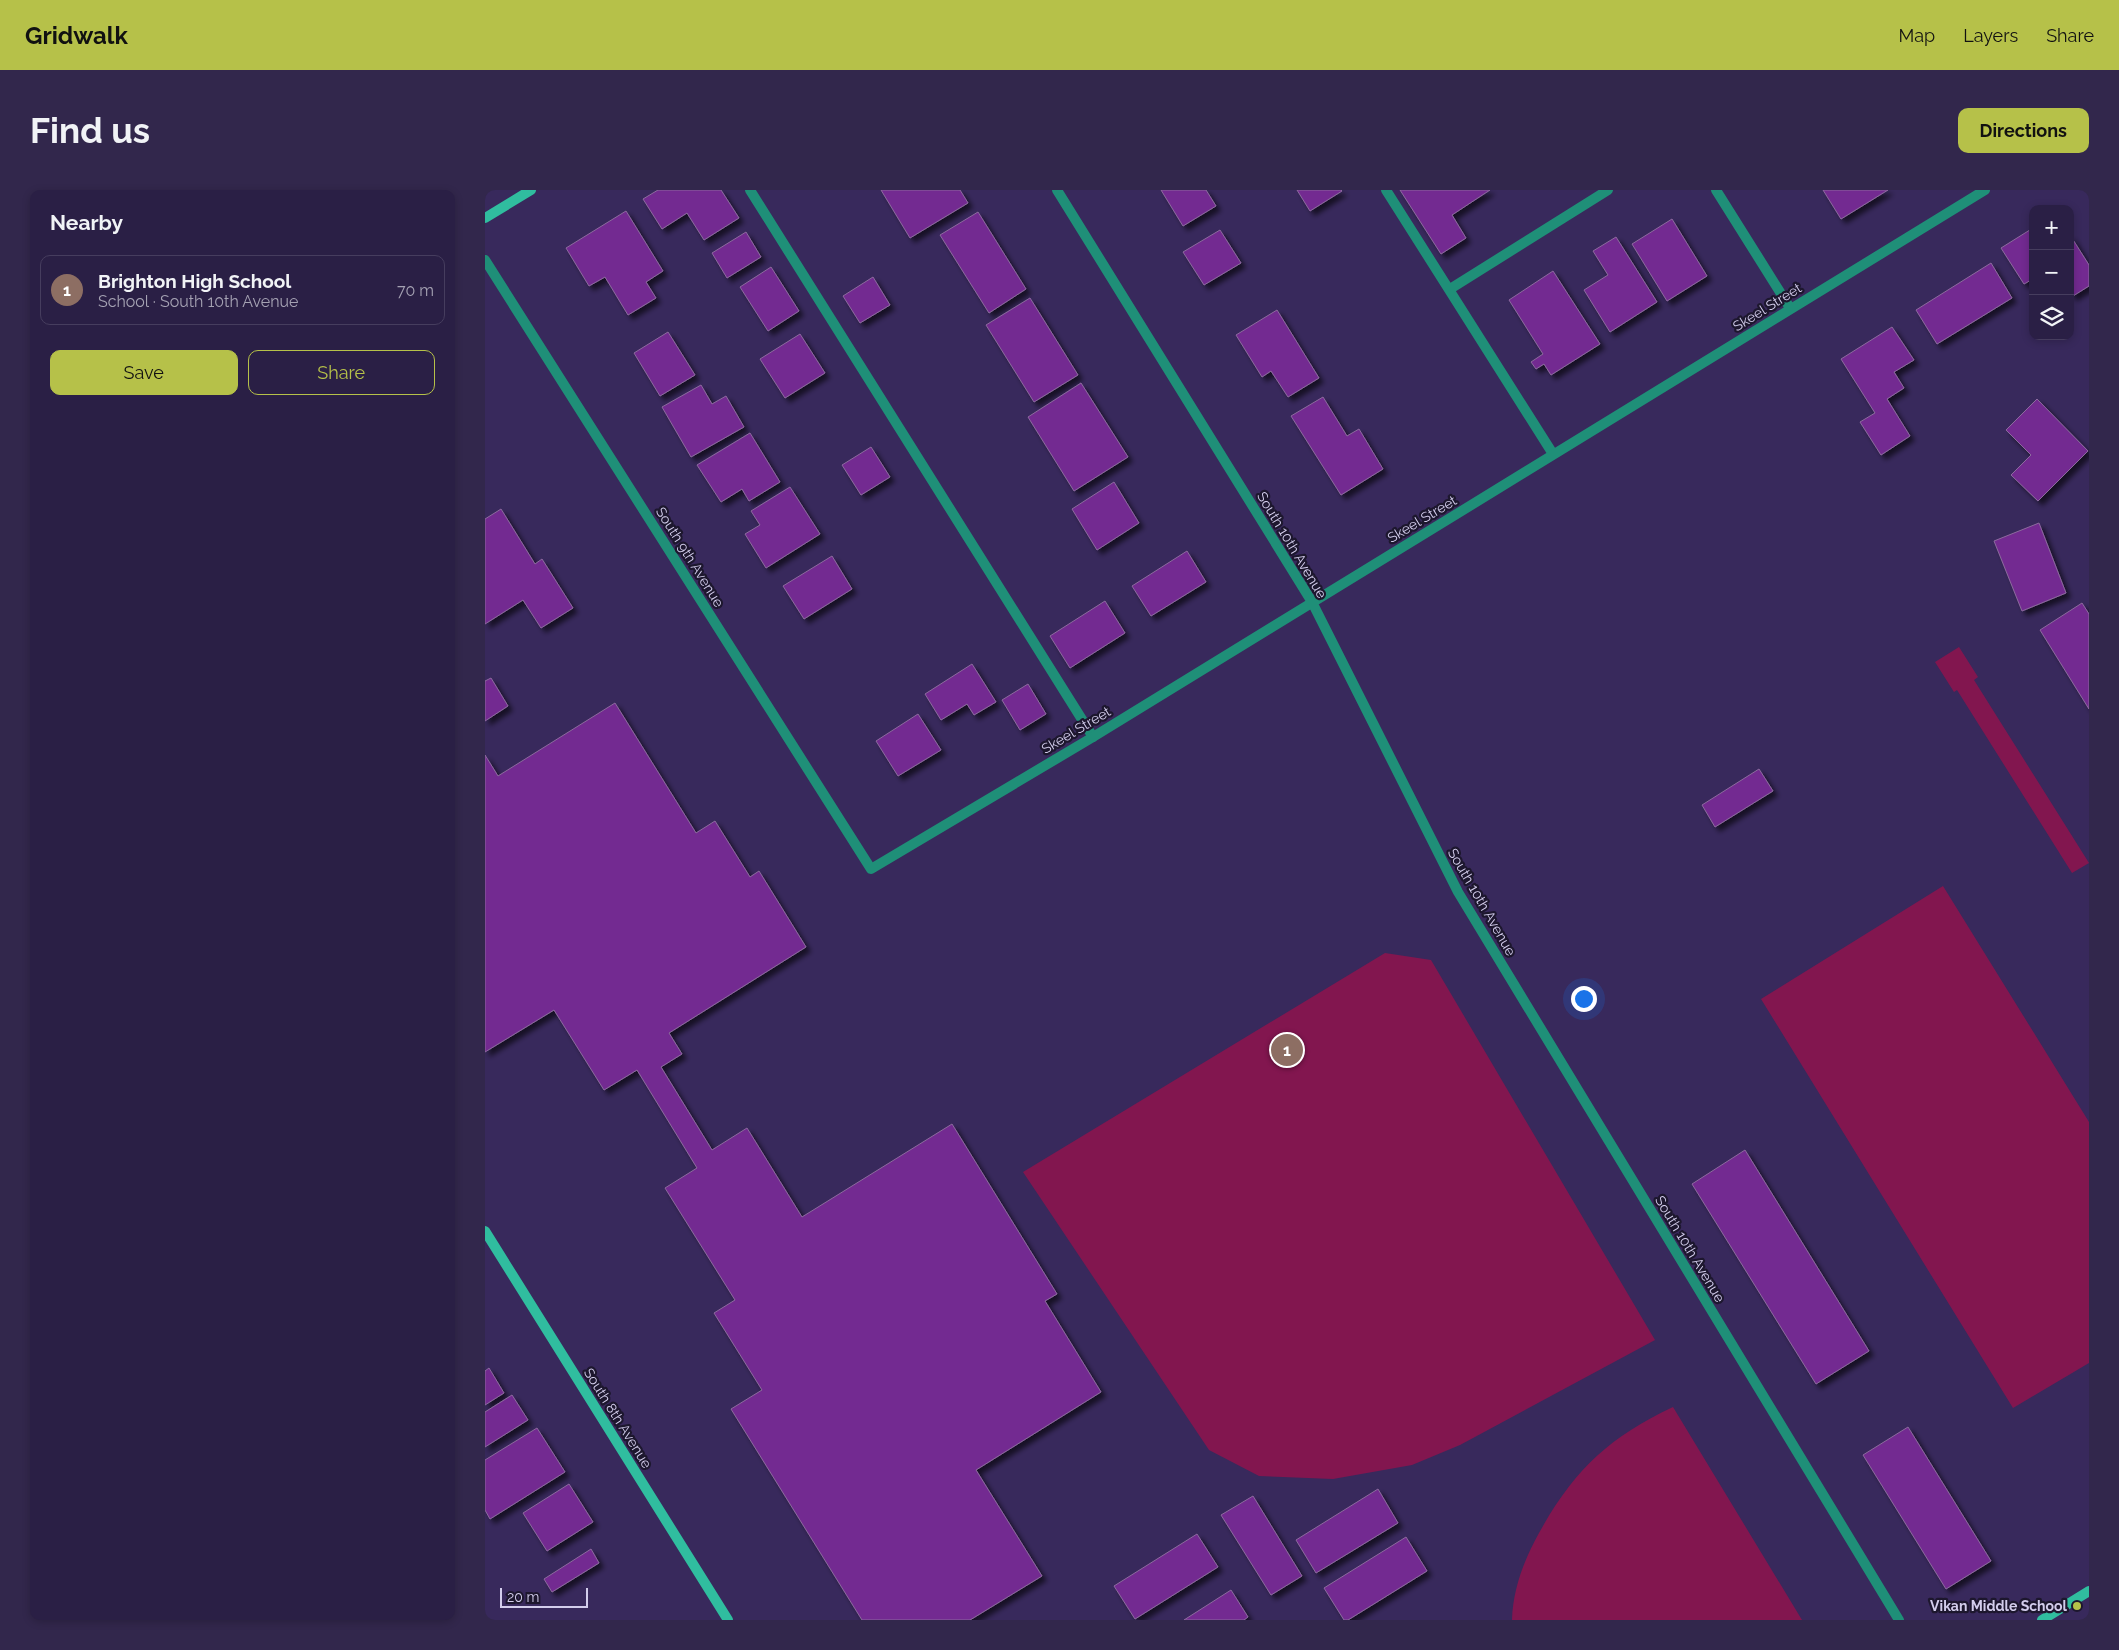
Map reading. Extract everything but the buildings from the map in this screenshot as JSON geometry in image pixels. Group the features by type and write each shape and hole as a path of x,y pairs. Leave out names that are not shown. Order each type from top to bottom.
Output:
{"street":[{"path":"485,218 531,190"},
{"path":"750,190 1093,737"},
{"name":"South 10th Avenue","path":"1057,190 1311,602 1458,892 1899,1620"},
{"path":"1386,190 1553,454"},
{"path":"1450,289 1608,190"},
{"path":"1716,190 1790,308"},
{"name":"Skeel Street","path":"871,869 1093,737 1985,190"},
{"name":"South 9th Avenue","path":"485,260 871,869"},
{"name":"South 8th Avenue","path":"485,1232 728,1620"},
{"path":"2042,1620 2089,1591"}],"shaded area":[{"path":"1959,647 1978,677 1974,680 2089,863 2072,873 1957,690 1954,692 1935,662"},
{"path":"1943,886 2089,1122 2089,1363 2013,1408 1761,999"},
{"path":"1385,953 1431,960 1655,1340 1460,1445 1412,1465 1333,1479 1259,1476 1209,1450 1023,1172"},
{"path":"1673,1407 1802,1620 1512,1620 1517,1586 1524,1564 1539,1533 1566,1491 1595,1458 1611,1444"}],"place":[{"name":"Brighton High School","path":"1287,1050"},
{"name":"Vikan Middle School","path":"2077,1606"}]}
